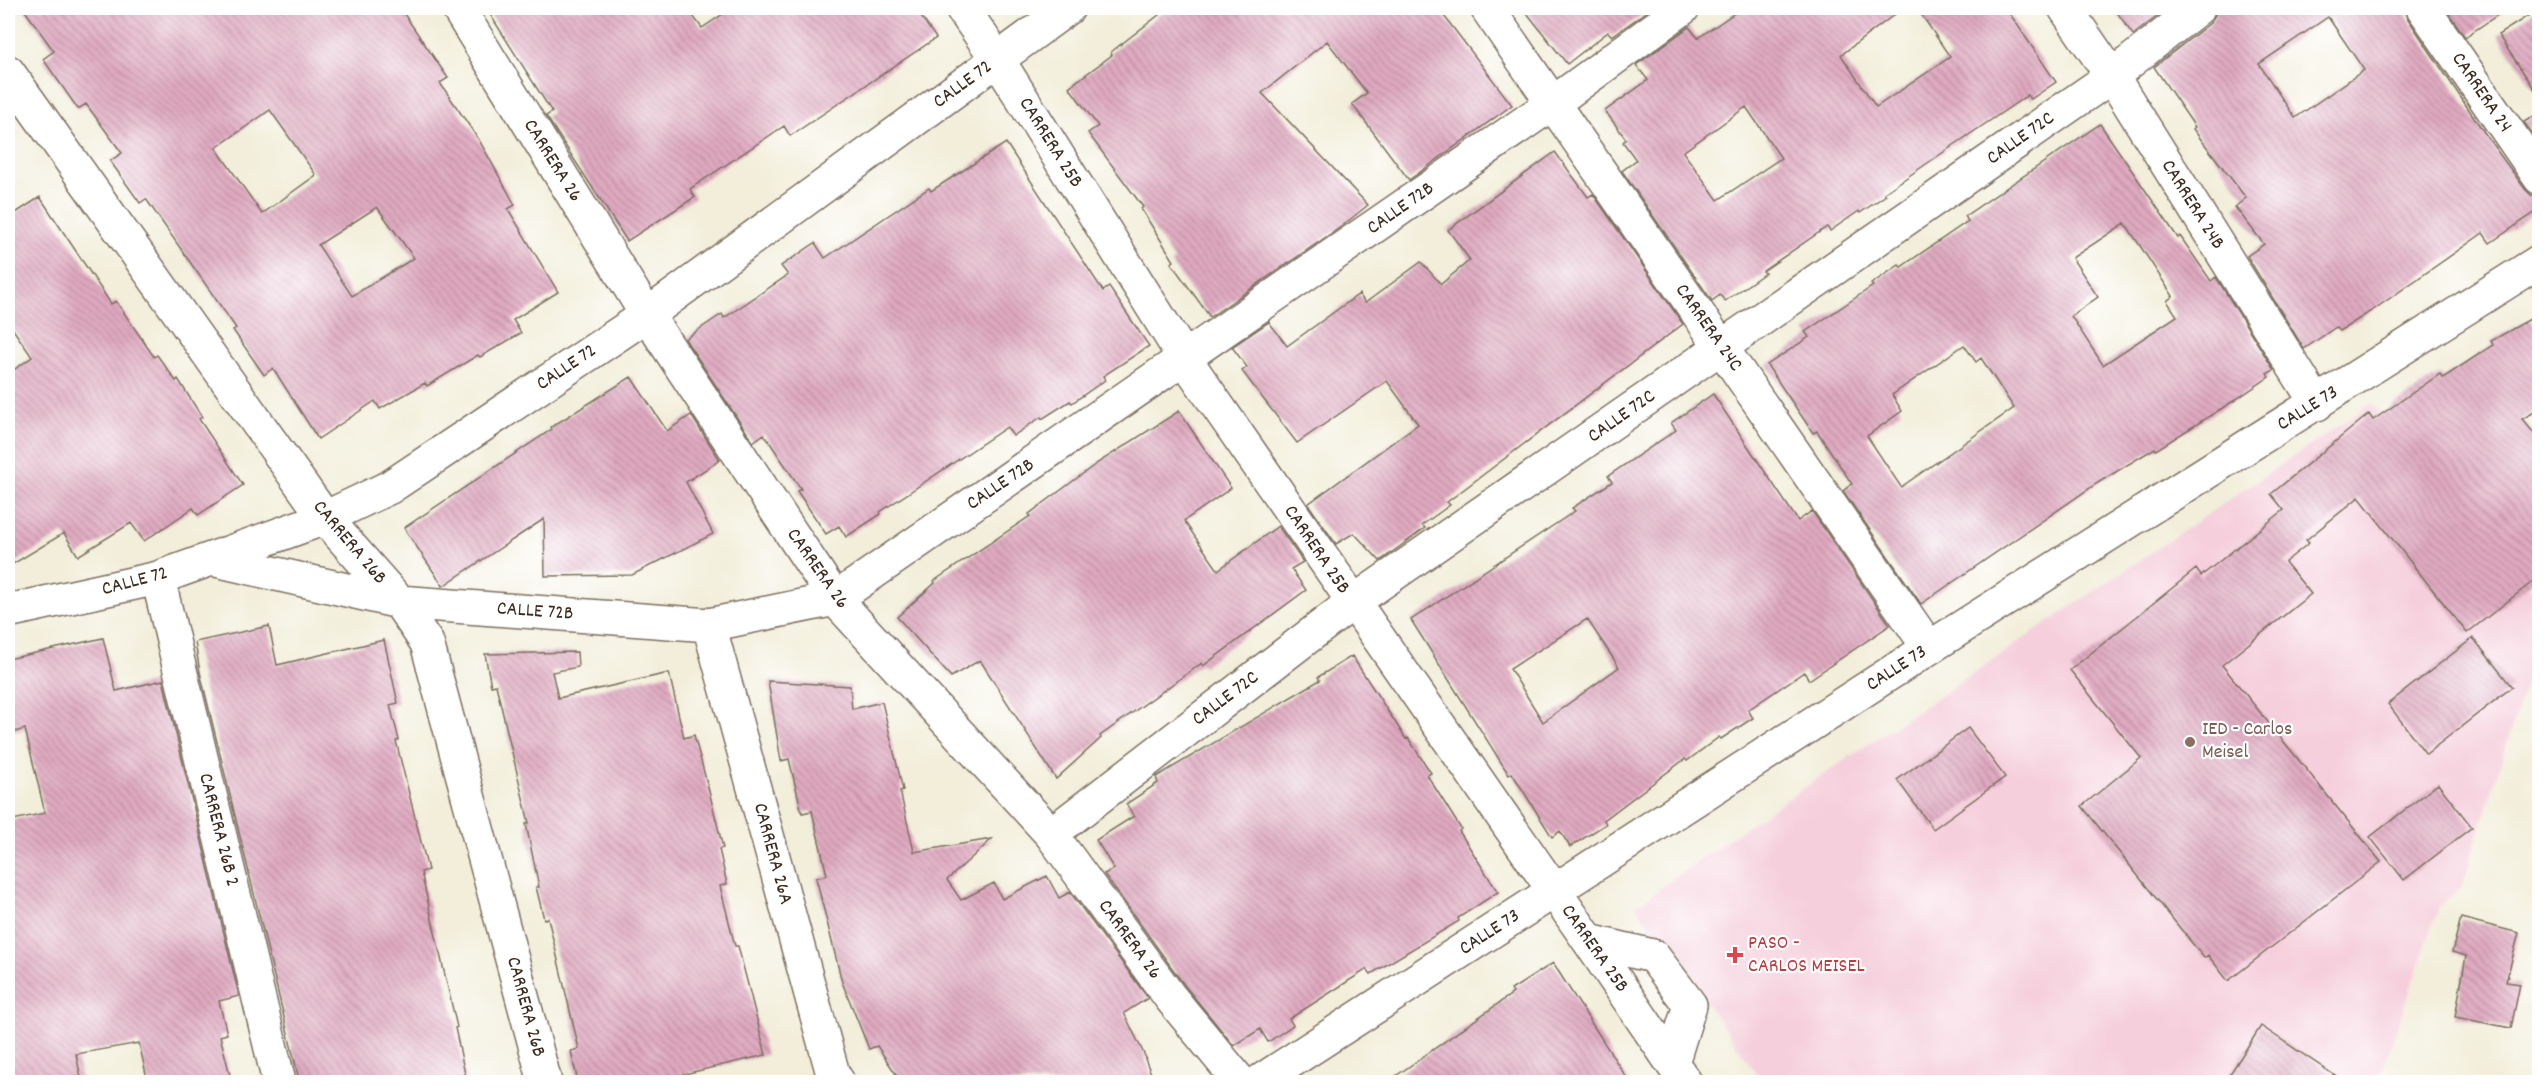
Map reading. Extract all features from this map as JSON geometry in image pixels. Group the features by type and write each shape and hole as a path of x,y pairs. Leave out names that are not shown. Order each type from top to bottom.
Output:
{"street":[{"name":"CARRERA 26","path":"458,8 647,315 835,598 1051,834 1170,997 1240,1083"},
{"name":"CARRERA 25B","path":"962,8 998,60 1185,359 1678,1073"},
{"name":"CALLE 72","path":"8,611 158,578 325,518 390,487 647,315 1068,8"},
{"name":"CARRERA 24C","path":"1487,8 1929,648"},
{"name":"CALLE 72B","path":"211,559 399,603 709,625 835,598 1185,359 1553,103 1683,8"},
{"name":"CARRERA 24B","path":"2065,8 2112,76 2317,404"},
{"name":"CALLE 72C","path":"1051,834 1352,603 2112,76 2198,8"},
{"name":"CARRERA 24","path":"2423,8 2540,178"},
{"name":"CARRERA 26B","path":"8,72 325,518 399,603 427,642 545,1083"},
{"name":"CALLE 73","path":"1259,1083 1929,648 2540,261"},
{"name":"CARRERA 26B 2","path":"158,578 279,1083"},
{"name":"CARRERA 26A","path":"709,625 833,1074 838,1083"},
{"path":"1589,941 1653,956 1690,1005 1678,1073"}],"shaded area":[{"name":"IED - Carlos Meisel","path":"2372,403 2539,599 2539,641 2462,886 2439,907 2378,1082 1763,1082 1636,906 1724,842"}],"building":[{"path":"23,8 400,8 448,78 440,83 479,140 515,205 508,209 558,292 513,320 521,333 480,357 478,355 427,386 425,383 380,409 375,401 318,439 273,368 264,375 233,330 236,328 146,199 140,203 110,161 122,153 86,104 78,109 43,59 54,51","holes":["270,110 316,175 262,214 216,148","377,207 414,258 352,296 318,245"]},
{"path":"486,8 687,8 702,28 732,8 915,8 936,38 790,136 784,126 690,189 695,197 627,241 546,116 552,112"},
{"path":"1168,8 1438,8 1512,105 1409,180 1352,104 1367,93 1327,41 1262,93 1368,205 1342,226 1210,317 1171,263 1174,261 1141,209 1143,207 1088,133 1098,126 1069,87 1112,55 1111,52"},
{"path":"1523,8 1652,8 1612,36 1608,32 1567,64"},
{"path":"1742,8 1903,8 1841,55 1876,107 1950,57 1917,8 2006,8 2056,82 2031,99 2028,95 1884,193 1886,195 1860,213 1859,211 1830,231 1827,227 1763,271 1765,273 1725,301 1720,295 1712,301 1622,171 1636,160 1623,142 1626,139 1605,111 1648,80 1636,65 1689,27 1698,38","holes":["1746,107 1781,158 1718,200 1683,152"]},
{"path":"2114,8 2168,8 2133,35"},
{"path":"2216,8 2405,8 2408,19 2492,144 2525,189 2531,195 2540,196 2540,209 2490,243 2483,233 2376,308 2340,331 2336,327 2304,349 2247,256 2264,244 2235,207 2246,198 2193,129 2195,127 2154,67 2210,23","holes":["2328,17 2364,70 2295,118 2259,64"]},
{"path":"2445,8 2508,8 2465,37"},
{"path":"2540,8 2540,97 2498,35"},
{"path":"2540,112 2540,144 2524,122"},
{"path":"2100,124 2178,238 2180,236 2211,281 2216,277 2274,370 2267,374 2269,377 2235,400 2156,450 2155,448 2096,484 1921,604 1843,491 1852,484 1817,431 1813,433 1767,365 1809,337 1805,332 1873,286 1871,284 1899,265 1901,267 1968,221 1965,216","holes":["2125,223 2173,296 2167,301 2177,316 2103,365 2071,316 2098,297 2072,258","1964,345 1976,362 1981,358 2014,408 1901,487 1867,436 1902,411 1892,395"]},
{"path":"1006,143 1103,291 1109,287 1149,346 1103,376 1105,380 1072,403 1070,401 1042,419 1041,417 1013,436 1007,427 846,537 839,526 826,534 797,491 801,489 764,434 753,442 685,339 722,314 724,318 788,275 781,266 815,243 825,258 929,188 931,191"},
{"path":"1555,152 1588,197 1593,194 1683,324 1447,502 1450,505 1422,525 1425,528 1380,561 1354,533 1336,544 1308,504 1418,424 1387,381 1297,443 1242,371 1247,367 1232,347 1269,322 1287,346 1359,294 1365,303 1421,262 1441,284 1470,260 1448,230"},
{"path":"40,197 111,304 116,301 154,357 157,355 176,381 178,379 202,417 199,419 243,485 198,515 193,508 144,541 131,523 78,556 64,533 8,567 8,374 32,357 8,322 8,218"},
{"path":"2530,319 2540,336 2540,409 2522,419 2540,440 2540,576 2467,633 2359,497 2306,540 2309,543 2285,562 2311,594 2222,665 2381,862 2228,981 2208,955 2204,958 2082,806 2141,758 2070,670 2196,569 2201,576 2284,510 2271,494 2369,414 2373,420 2440,374 2443,378 2493,345 2491,341"},
{"path":"631,377 667,431 691,415 720,460 686,482 713,534 632,575 545,576 544,519 443,586 404,528 552,429 551,427"},
{"path":"1713,394 1798,521 1812,511 1890,625 1809,680 1804,672 1748,710 1753,718 1721,739 1719,737 1687,761 1685,759 1604,820 1606,824 1570,847 1560,831 1552,837 1512,773 1509,775 1411,620 1575,511 1572,508 1612,482 1608,476 1676,430 1671,423","holes":["1587,619 1619,667 1543,722 1510,669"]},
{"path":"1179,411 1231,488 1184,521 1218,570 1278,526 1303,562 1291,569 1306,590 1203,666 1202,663 1100,736 1101,738 1056,779 980,660 951,677 897,617 935,583 934,581 1030,516 1029,514 1096,464"},
{"path":"269,626 277,665 384,640 398,703 390,705 399,740 396,741 428,870 421,872 457,1027 455,1028 467,1083 300,1083 200,672 195,642"},
{"path":"103,638 116,691 163,680 239,996 219,1001 227,1034 220,1036 232,1083 148,1083 139,1043 76,1054 82,1083 8,1083 8,821 45,813 25,729 8,734 8,659"},
{"path":"2473,638 2512,687 2426,754 2388,704"},
{"path":"577,652 578,667 552,672 558,698 669,673 684,738 694,735 709,791 723,848 719,849 727,884 720,886 766,1055 646,1083 578,1083 571,1051 579,1049 548,918 544,919 536,887 539,887 526,824 529,823 496,685 491,686 485,654"},
{"path":"1352,656 1431,773 1427,775 1498,892 1458,918 1459,921 1371,974 1367,969 1289,1019 1293,1025 1268,1042 1260,1029 1234,1046 1185,986 1104,874 1114,869 1096,840 1134,816 1126,804 1158,783 1156,777 1320,680 1318,677"},
{"path":"768,681 850,686 852,709 882,702 903,790 900,791 914,852 992,839 947,880 961,900 994,883 1002,899 1047,876 1059,898 1070,892 1148,998 1124,1013 1146,1058 1155,1083 902,1083 877,1046 869,1049 842,982 816,878 827,875 812,811 802,813 789,759 781,761"},
{"path":"1968,728 2005,777 1933,829 1897,780"},
{"path":"2438,784 2472,827 2404,880 2370,837"},
{"path":"2461,918 2519,933 2506,982 2520,984 2511,1028 2455,1017 2466,956 2452,952"},
{"path":"1553,963 1630,1083 1386,1083 1513,993 1511,990"},
{"path":"2261,1026 2346,1083 2224,1083"}],"place":[{"name":"IED - Carlos Meisel","path":"2190,742"},
{"name":"PASO - CARLOS MEISEL","path":"1735,955"}]}
